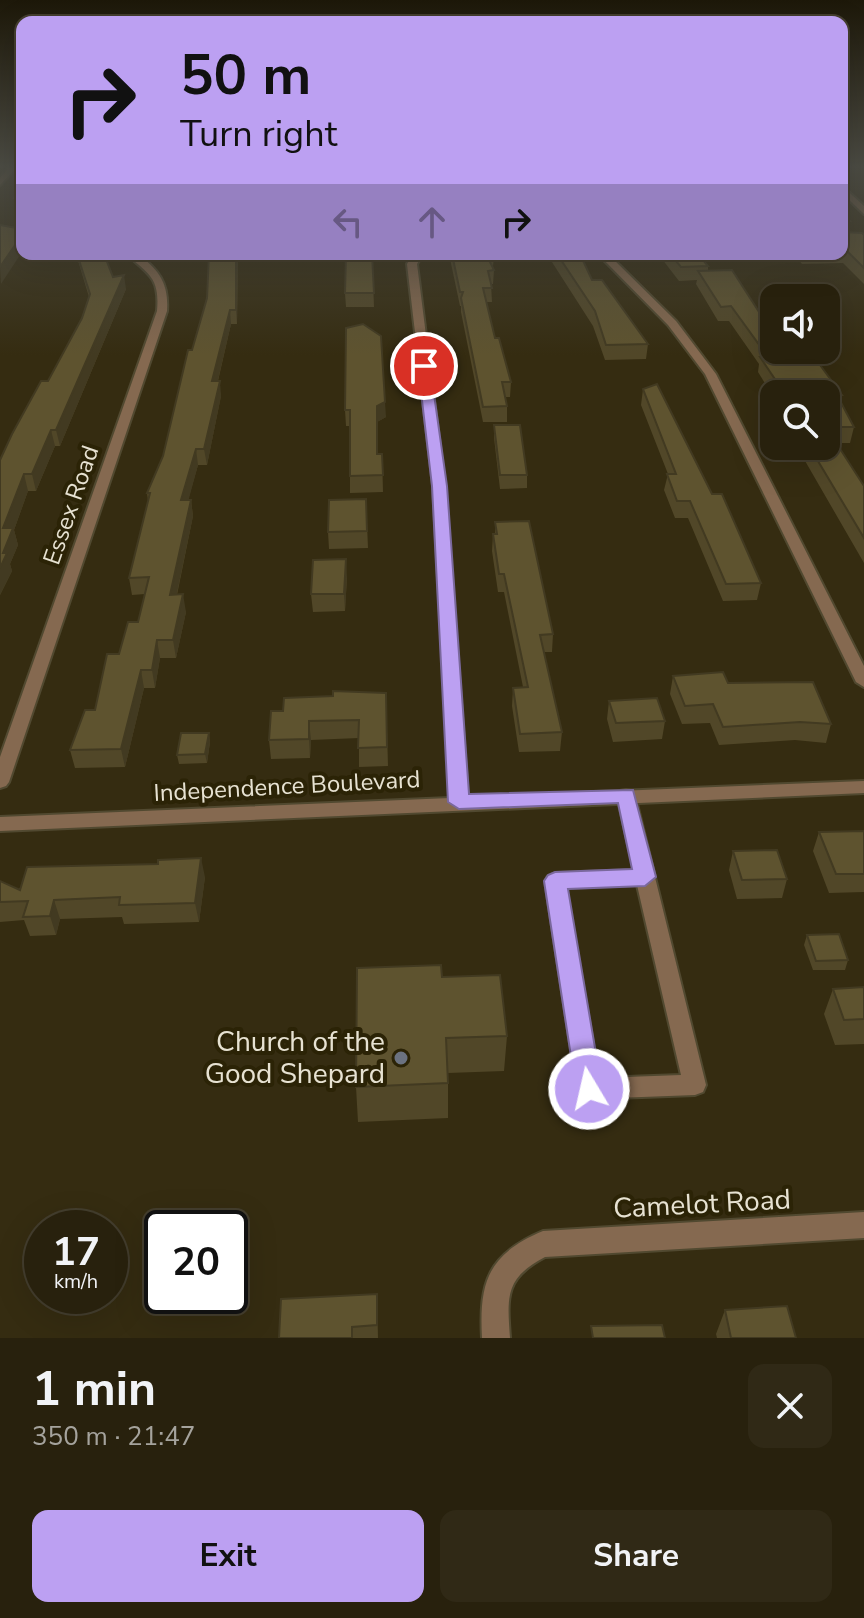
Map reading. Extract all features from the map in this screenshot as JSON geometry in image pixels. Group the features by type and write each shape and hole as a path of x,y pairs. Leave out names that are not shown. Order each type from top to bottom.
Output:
{"street":[{"name":"Essex Road","path":"0,782 162,311 165,289 155,273 140,260"},
{"path":"414,260 412,264 439,486 459,802"},
{"path":"609,260 672,323 710,374 864,682"},
{"name":"Independence Boulevard","path":"0,824 864,787"},
{"path":"626,796 695,1085 589,1089 555,881 645,877"},
{"name":"Camelot Road","path":"496,1338 494,1310 499,1279 513,1258 543,1244 864,1225"}],"building":[{"path":"0,229 16,229 16,244 0,267"},
{"path":"848,232 864,235 864,268 848,252"},
{"path":"79,260 106,260 113,277 124,275 56,430 51,430 32,474 24,474 3,528 13,528 0,568 0,460 41,381 48,381 82,318 90,294"},
{"path":"209,260 236,260 236,310 230,310 212,381 220,381 204,449 196,449 181,500 191,500 170,595 183,594 173,640 157,640 152,670 141,670 121,749 70,750 85,710 95,710 107,654 119,654 128,622 138,622 149,577 129,578 150,493 147,493 163,456 188,350 192,350 207,298"},
{"path":"346,260 372,260 374,293 345,293"},
{"path":"453,260 489,260 494,270 488,271 492,288 483,288 495,338 499,338 511,382 502,382 507,406 483,407 461,298 463,292 460,292"},
{"path":"561,260 583,260 592,280 602,280 648,344 606,345 595,311"},
{"path":"675,260 703,260 708,266 681,267"},
{"path":"732,270 760,313 760,346 731,306 721,307 698,271"},
{"path":"363,324 381,336 385,402 377,406 377,454 382,454 383,475 350,476 350,410 345,410 346,328"},
{"path":"765,364 819,364 831,380 776,380"},
{"path":"657,384 712,494 722,494 761,583 726,584 690,501 677,501 667,474 676,474 643,389"},
{"path":"840,401 854,427 840,427"},
{"path":"494,425 520,425 527,475 500,475"},
{"path":"840,449 864,486 864,538 817,460 840,460"},
{"path":"366,499 367,531 328,532 329,500"},
{"path":"529,521 553,634 540,635 562,732 520,734 513,688 528,687 504,574 499,574 493,534 497,534 495,522"},
{"path":"346,559 344,594 311,594 313,560"},
{"path":"723,672 728,683 813,682 831,724 800,722 723,727 713,704 685,706 673,676"},
{"path":"333,691 386,693 387,747 358,748 359,720 309,721 309,739 269,740 271,711 283,711 284,698 333,696"},
{"path":"657,698 665,721 616,723 609,701"},
{"path":"181,733 209,733 205,754 177,755"},
{"path":"864,831 864,874 836,874 819,832"},
{"path":"777,850 787,879 742,880 733,851"},
{"path":"201,858 195,903 119,905 120,897 54,900 50,916 23,917 28,901 0,902 0,881 20,890 27,867 158,864 158,860"},
{"path":"839,934 848,960 816,961 807,935"},
{"name":"Church of the Good Shepard","path":"441,965 442,977 500,975 507,1036 446,1038 448,1083 356,1087 357,968"},
{"path":"864,987 864,1019 844,1020 833,989"},
{"path":"377,1294 377,1325 352,1327 352,1338 279,1338 281,1299"},
{"path":"787,1306 796,1338 731,1338 725,1310"},
{"path":"662,1325 665,1338 593,1338 591,1326"}],"place":[{"name":"Church of the Good Shepard","path":"401,1058"}],"route":[{"path":"424,366 439,486 459,802 626,796 645,877 555,881 589,1089"}]}
